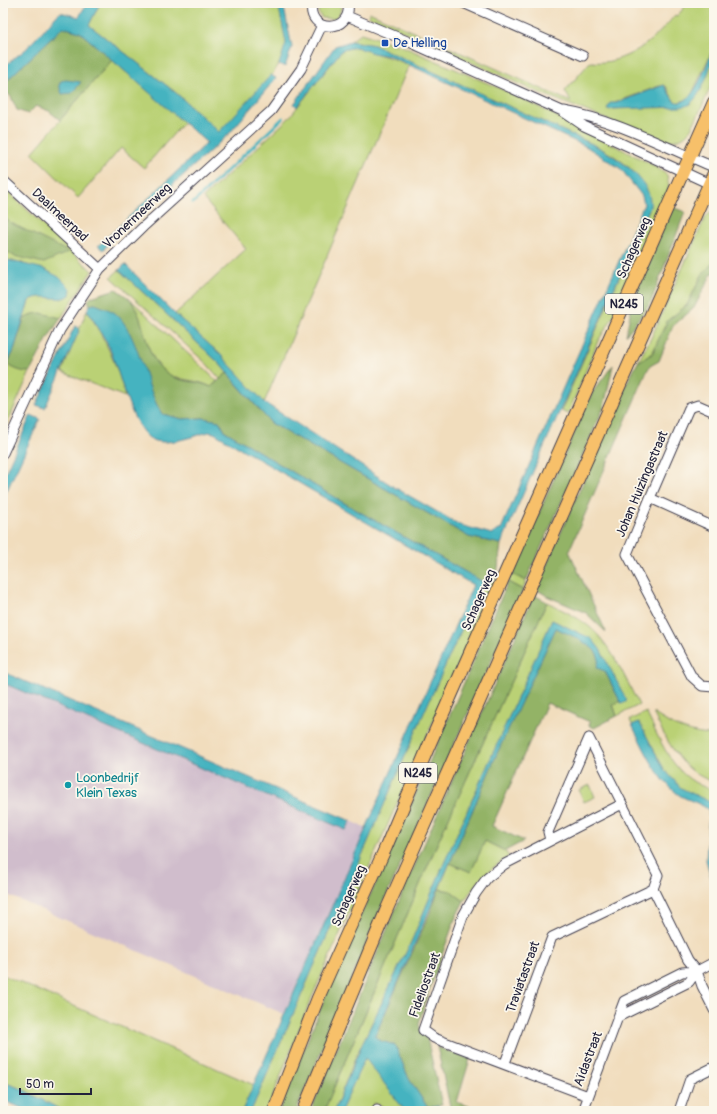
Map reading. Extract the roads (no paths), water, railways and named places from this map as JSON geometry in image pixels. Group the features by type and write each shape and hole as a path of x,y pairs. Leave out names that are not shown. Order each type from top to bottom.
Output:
{"main road":[{"name":"Schagerweg","path":"274,1111 318,998 714,102"},
{"name":"N245","path":"303,1111 386,911 712,181"}],"street":[{"path":"312,3 311,9 314,17 322,25 334,26 339,24 347,16 348,3"},
{"path":"463,3 583,56"},
{"path":"347,16 407,41 562,111 584,126 683,172"},
{"name":"Vronermeerweg","path":"3,453 60,330 100,269 143,227 271,111 301,69 322,25"},
{"path":"562,111 587,115 618,126 714,167"},
{"name":"N245","path":"683,172 712,181"},
{"name":"Daalmeerpad","path":"3,180 100,269"},
{"name":"Johan Huizingastraat","path":"714,412 698,405 689,408 627,554 692,677 702,686 714,687"},
{"path":"650,498 714,527"},
{"path":"550,840 548,832 589,738 658,875 653,889 688,960 697,971 702,986 714,1010"},
{"name":"Fideliostraat","path":"588,1096 504,1063 434,1038 423,1030 463,916 476,893 498,868 622,804"},
{"name":"Traviatastraat","path":"504,1063 552,937 653,889"},
{"name":"Aïdastraat","path":"582,1111 624,1001 682,972 697,971 714,962"},
{"path":"679,1111 690,1079 714,1067"}],"water":[{"path":"87,3 100,3 89,25 175,92 219,132 271,75 276,78 229,134 116,236 103,250 98,246 207,143 80,32 63,27 3,84 3,67 26,49 60,12 79,17"},
{"path":"278,3 283,3 292,47 285,67 279,64 286,43"},
{"path":"351,41 374,45 590,143 620,161 639,177 649,197 650,207 501,544 469,537 271,423 219,363 119,270 125,264 175,314 220,354 265,403 394,487 460,525 492,534 501,529 644,204 642,196 621,169 587,147 390,56 373,53 356,47 342,50 297,107 294,104 335,46"},
{"path":"714,47 714,53 704,84 696,97 687,106 607,109 610,103 617,103 664,85 674,101 681,102 687,98 699,82"},
{"path":"66,80 81,82 72,93 62,94 59,85 61,81"},
{"path":"3,259 44,269 59,277 71,289 70,295 65,297 39,297 29,301 13,353 3,370"},
{"path":"95,304 115,313 130,333 136,346 150,389 162,414 182,419 203,418 219,421 225,431 337,499 483,582 426,708 251,1111 242,1111 473,585 214,433 209,432 182,440 168,442 155,441 147,436 140,427 127,400 109,347 87,310 90,305"},
{"path":"75,326 80,329 45,408 36,405"},
{"path":"31,415 40,419 3,499 3,478"},
{"path":"552,620 592,639 600,649 627,701 622,704 605,671 597,668 599,659 596,652 580,640 556,628 498,751 375,1036 381,1041 395,1045 409,1079 428,1108 438,1106 439,1111 405,1111 365,1058 341,1111 334,1111 362,1044 412,940 445,861"},
{"path":"3,672 351,821 346,830 3,683"},
{"path":"639,722 664,769 681,788 714,804 714,888 706,860 709,811 703,806 679,795 657,772 632,725"},
{"path":"3,1082 22,1089 63,1111 28,1111 3,1100"}],"waterway":[{"path":"193,203 283,118"}],"place":[{"name":"De Helling","path":"385,43"},
{"name":"Loonbedrijf Klein Texas","path":"68,785"}]}
